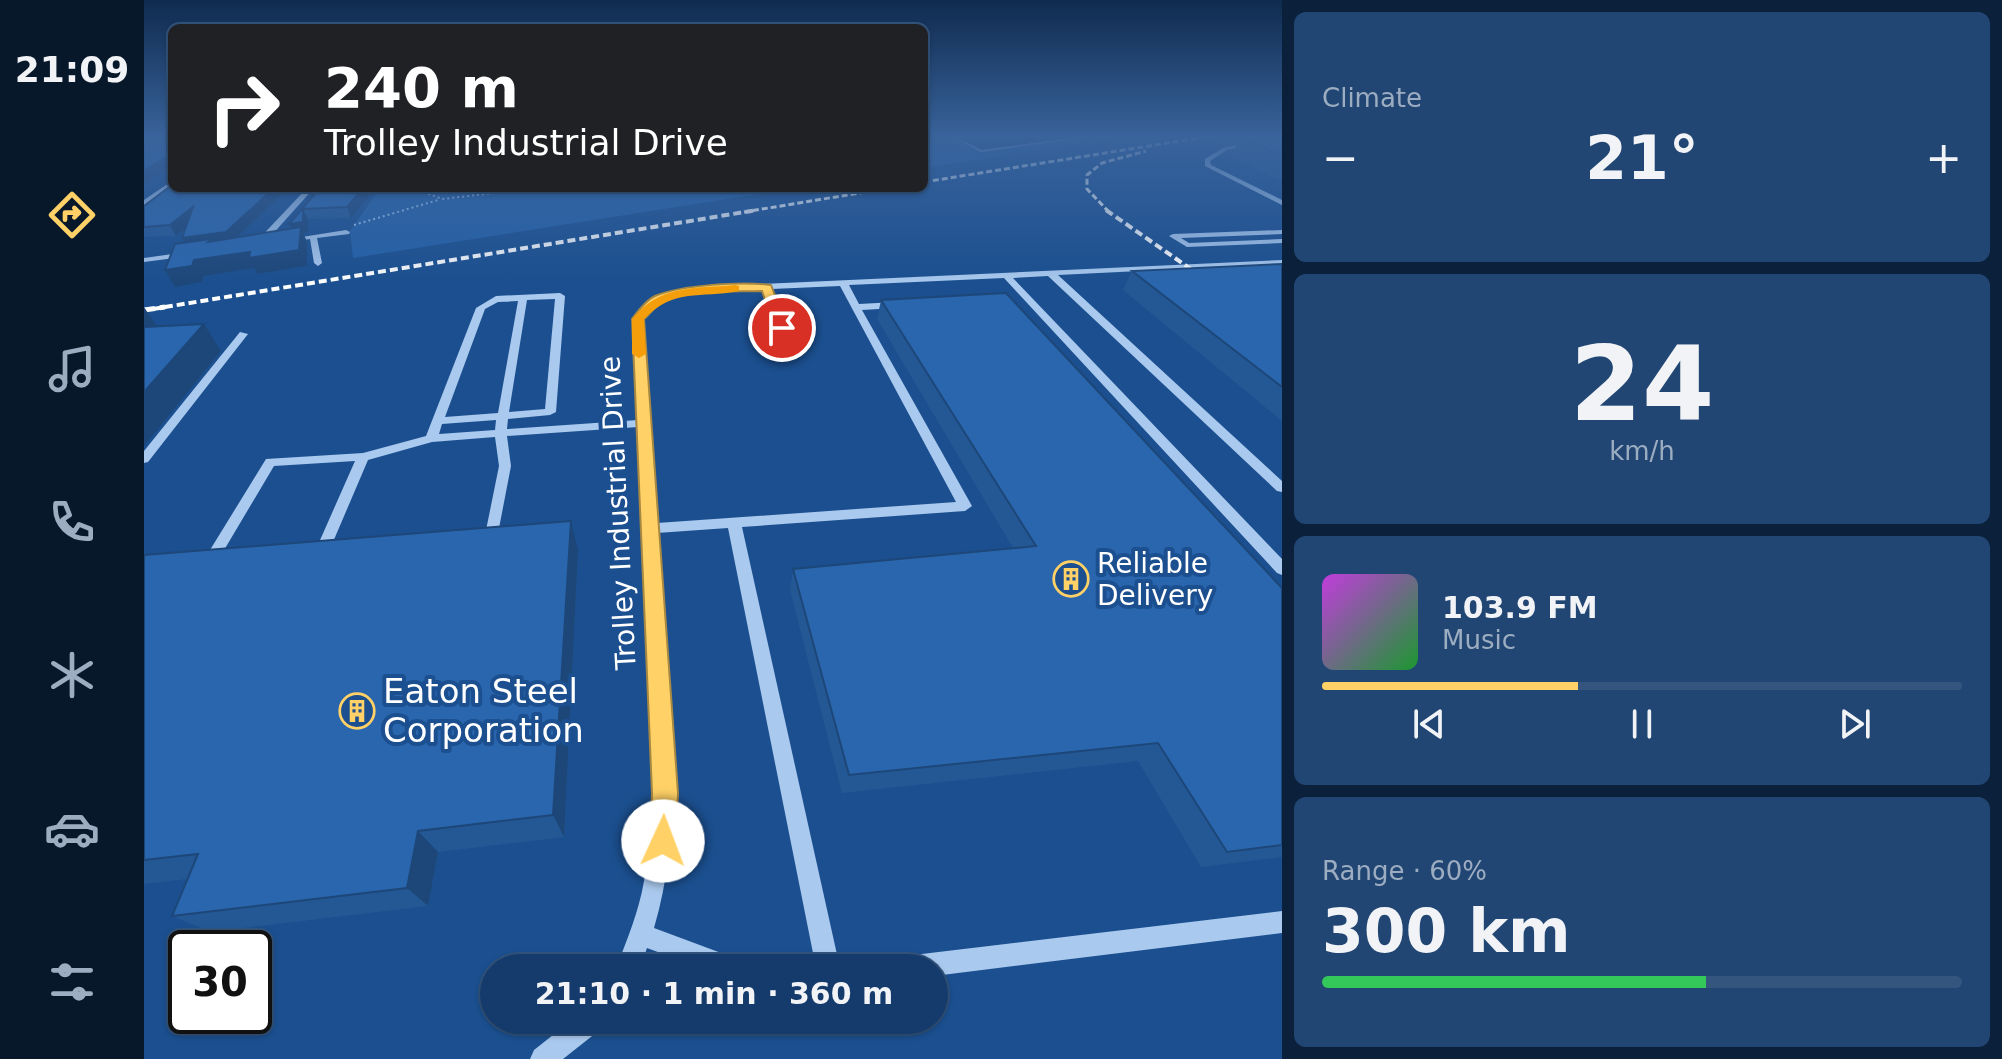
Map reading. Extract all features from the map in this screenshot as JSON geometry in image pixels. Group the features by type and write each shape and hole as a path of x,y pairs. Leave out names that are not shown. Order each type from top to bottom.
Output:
{"street":[{"path":"1247,185 1282,203"},
{"path":"144,203 168,186"},
{"path":"259,244 307,192"},
{"path":"245,246 345,229"},
{"path":"1282,232 1173,236 1187,245 1282,241"},
{"path":"313,236 318,263"},
{"path":"144,260 202,252"},
{"name":"Trolley Industrial Drive","path":"634,954 643,935 657,883 665,793 637,324 645,310 656,300 681,293 1282,262"},
{"path":"1050,273 1282,488"},
{"path":"1006,275 1282,569"},
{"path":"650,528 965,506 843,283"},
{"path":"767,287 782,328"},
{"path":"431,438 481,308 496,299 560,296 550,412 439,421"},
{"path":"490,545 505,466 500,433 523,298"},
{"path":"1013,299 1028,298"},
{"path":"857,307 903,305"},
{"path":"144,459 243,334"},
{"path":"209,563 270,462 363,457 431,438 644,423"},
{"path":"318,561 363,457"},
{"path":"734,523 825,954"},
{"path":"948,963 1282,922"},
{"path":"643,935 694,954"},
{"path":"543,1059 574,1034"}],"path":[{"path":"423,192 440,199"},
{"path":"345,229 440,199 502,192"}],"shaded area":[{"path":"377,192 772,192 353,258 350,231"}],"building":[{"path":"168,188 168,192 270,192 226,232 182,238 193,207 170,225 144,227 144,206"},
{"path":"317,192 360,192 347,207 303,209 303,222 289,224"},
{"path":"301,227 299,250 249,258 250,252 194,260 192,266 165,270 175,244 211,239 208,242"},
{"path":"1282,264 1282,387 1132,271"},
{"name":"Reliable Delivery","path":"1006,293 1282,588 1282,845 1227,852 1158,743 849,775 793,569 1036,546 881,300"},
{"path":"204,324 144,392 144,327"},
{"name":"Eaton Steel Corporation","path":"571,521 553,815 418,831 407,888 172,916 198,854 144,860 144,555"}],"railway":[{"path":"1087,185 1109,212"},
{"path":"744,212 866,192"},
{"path":"153,309 757,210"},
{"path":"1106,210 1208,281"},
{"path":"144,310 165,307"}],"slow traffic":[{"path":"639,354 638,319 656,300 700,290 735,289"}],"place":[{"name":"Reliable Delivery","path":"1071,579"},
{"name":"Eaton Steel Corporation","path":"357,711"}],"route":[{"path":"663,841 665,793 638,319 656,300 668,296 700,290 767,287 782,328"}]}
